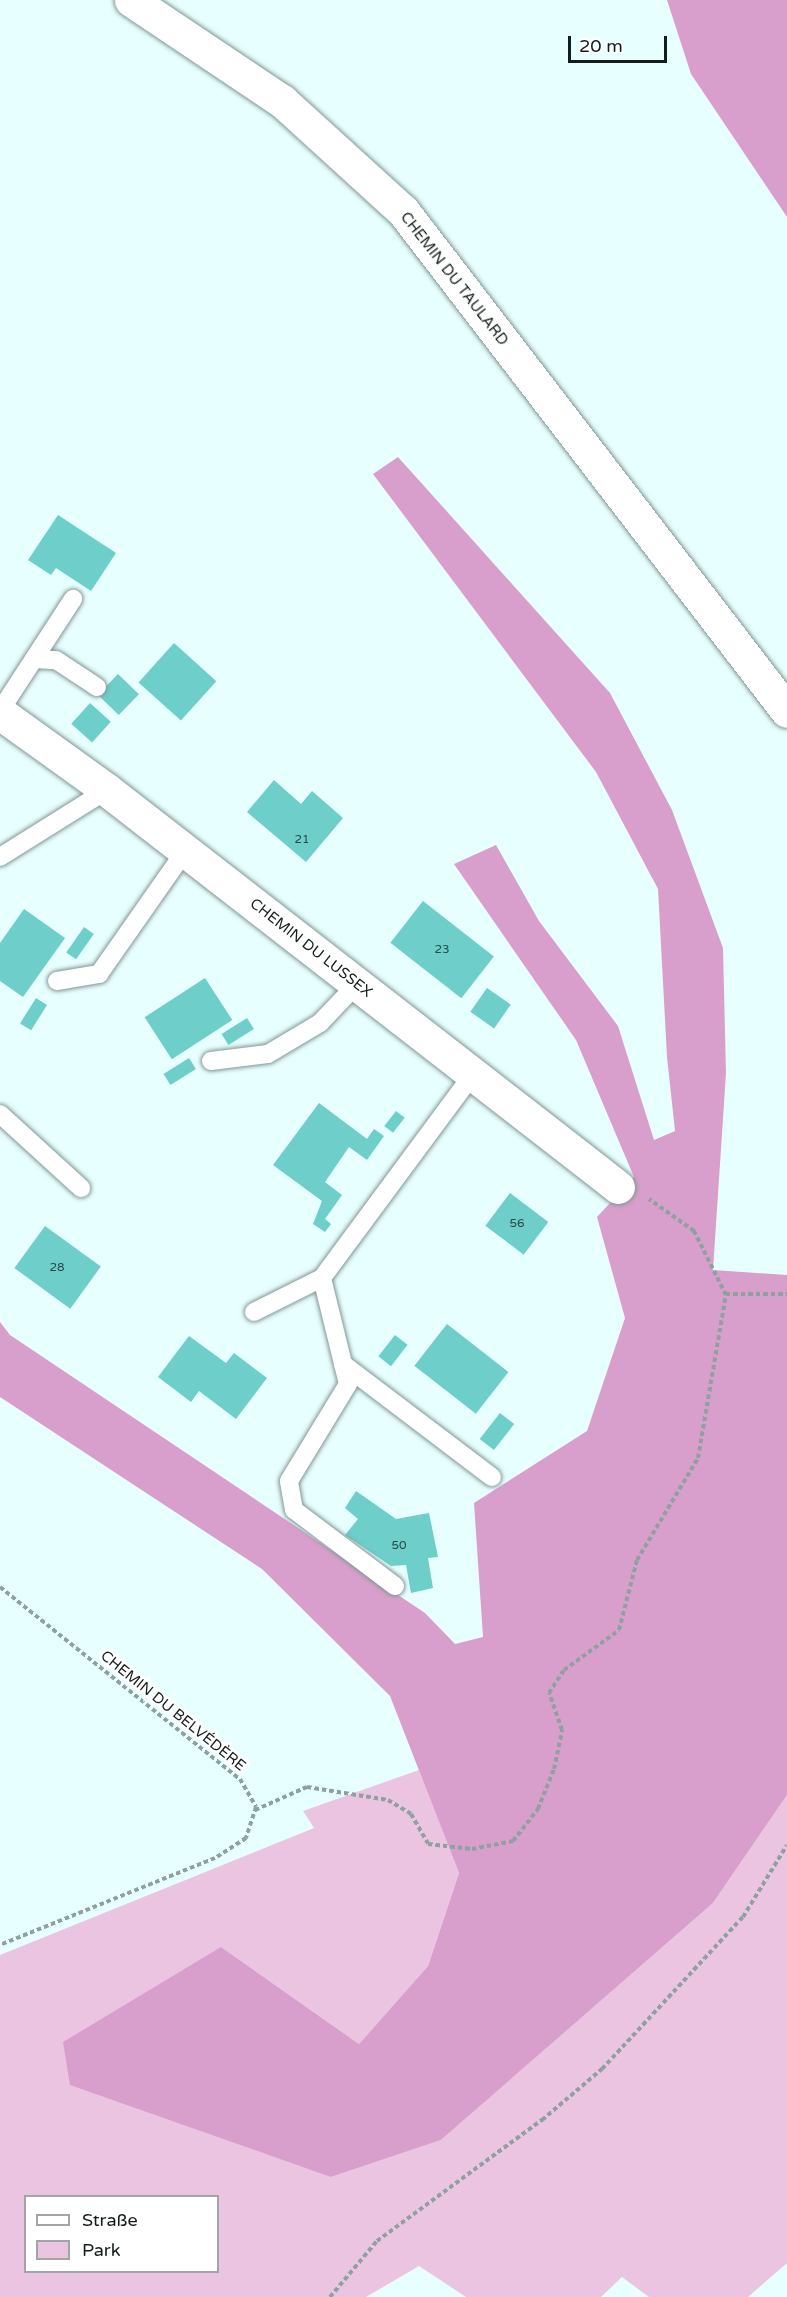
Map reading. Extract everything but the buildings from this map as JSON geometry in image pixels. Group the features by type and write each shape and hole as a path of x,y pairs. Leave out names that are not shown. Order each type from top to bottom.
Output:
{"street":[{"name":"CHEMIN DU TAULARD","path":"131,0 282,101 404,211 693,592 787,711"},
{"name":"CHEMIN DU LUSSEX","path":"0,712 106,790 618,1186"}],"lane":[{"path":"0,712 73,599"},
{"path":"34,658 56,660 97,687"},
{"path":"0,857 106,790"},
{"path":"57,981 99,974 185,851"},
{"path":"211,1061 268,1054 320,1023 357,984"},
{"path":"254,1312 322,1278 473,1074"},
{"path":"0,1114 81,1188"},
{"path":"322,1278 348,1384 289,1481 294,1510 395,1586"},
{"path":"343,1364 492,1476"}],"path":[{"path":"0,1945 215,1858 246,1838 255,1810 307,1787 388,1800 411,1814 428,1844 472,1849 513,1841 538,1809 554,1769 562,1730 549,1693 564,1670 619,1630 637,1560 698,1458 725,1294 694,1232 657,1202 618,1186"},
{"path":"725,1294 787,1294"},
{"name":"CHEMIN DU BELVÉDÈRE","path":"0,1587 240,1779 255,1810"},
{"path":"330,2297 377,2241 542,2120 602,2069 743,1917 787,1845"}],"green space":[{"path":"419,1770 459,1873 428,1966 359,2044 221,1947 331,2177 441,2140 713,1903 787,1795 787,2263 748,2297 649,2297 622,2277 601,2297 466,2297 419,2266 366,2297 0,2297 0,1955 314,1828 303,1811"}],"shaded area":[{"path":"667,0 787,0 787,217 691,74"},
{"path":"398,457 610,693 672,810 723,948 726,1073 713,1270 787,1275 787,1795 713,1903 441,2140 331,2177 70,2085 63,2042 221,1947 359,2044 428,1966 459,1873 390,1696 262,1569 0,1397 0,1322 10,1335 425,1613 455,1644 483,1637 474,1503 587,1431 625,1318 597,1217 634,1177 576,1040 454,864 496,845 539,921 618,1026 654,1140 675,1131 667,1057 658,889 596,772 373,474"}]}
